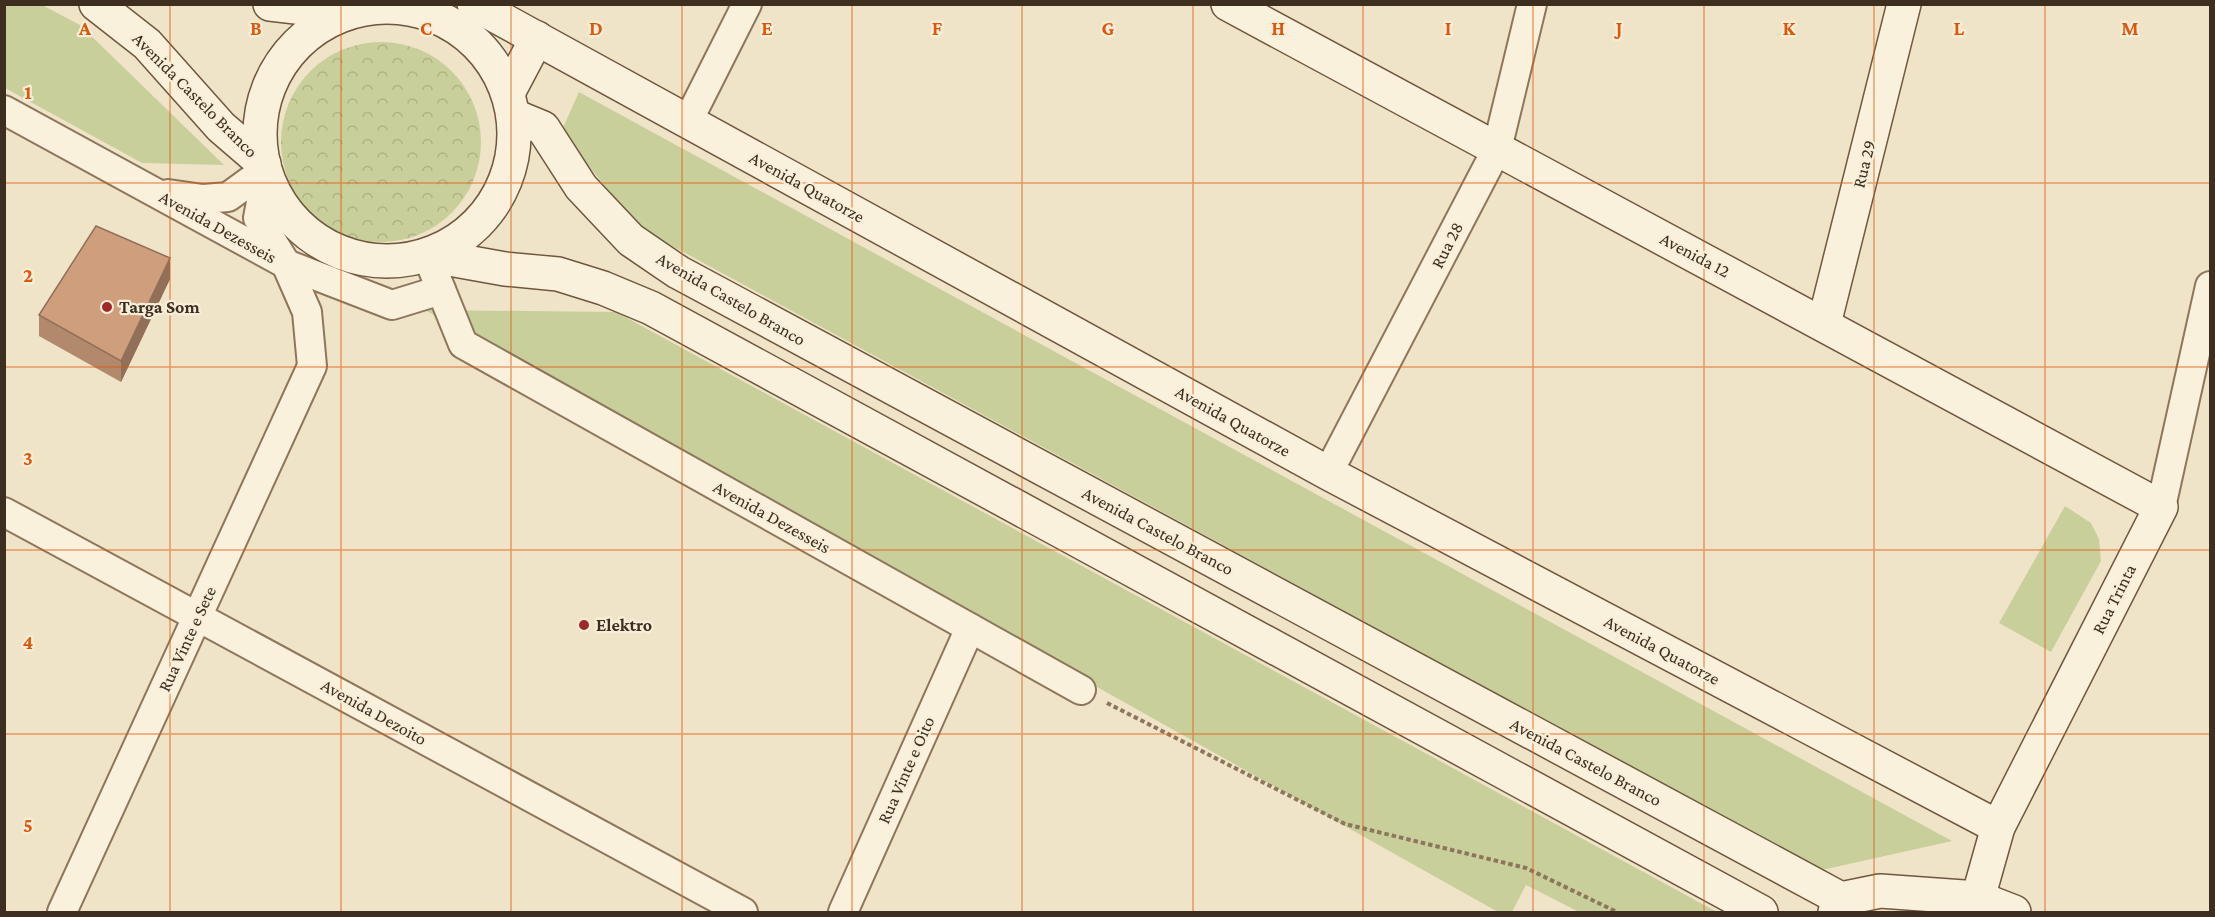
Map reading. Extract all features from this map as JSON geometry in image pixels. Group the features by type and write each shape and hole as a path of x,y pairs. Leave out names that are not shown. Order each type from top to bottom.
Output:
{"main road":[{"name":"Avenida Castelo Branco","path":"96,4 147,44 221,127 265,170"},
{"path":"270,4 353,9 392,6 427,12 459,28 486,52 511,104 514,152 505,186 486,216 459,240 427,255 388,261 349,256 313,238 285,210 265,170 259,140 262,105 274,72 296,43 324,22 353,9"},
{"name":"Avenida Quatorze","path":"474,4 1328,473 1998,827"},
{"name":"Avenida 12","path":"1228,4 2160,507"},
{"name":"Rua 29","path":"1824,324 1904,4"},
{"path":"511,104 537,38"},
{"name":"Avenida Castelo Branco","path":"511,104 543,128 581,187 631,240 678,272 1838,906 1880,891 1978,898 2014,912"},
{"path":"427,255 505,269 558,274 603,288 651,308 1761,912"},
{"name":"Rua Trinta","path":"1978,898 1998,827 2160,507"}],"street":[{"path":"688,121 747,4"},
{"name":"Rua 28","path":"1328,473 1497,149 1532,4"},
{"name":"Avenida Dezesseis","path":"4,110 286,264 392,304 441,290 463,344 1081,690"},
{"path":"154,192 203,199 228,197 265,170"},
{"path":"265,170 258,218 286,264"},
{"path":"427,255 441,290"},
{"name":"Rua Vinte e Sete","path":"62,912 312,366 307,312 286,264"},
{"name":"Rua Trinta","path":"2160,507 2211,286"},
{"name":"Avenida Dezoito","path":"4,512 743,912"},
{"name":"Rua Vinte e Oito","path":"843,912 970,628"}],"path":[{"path":"1081,690 1345,824 1526,868 1617,912"}],"green space":[{"path":"5,4 42,5 80,25 224,165 142,163 5,88"},
{"path":"371,42 391,42 428,53 445,64 459,78 474,104 481,132 477,171 470,189 459,206 445,220 428,231 410,238 391,242 371,242 334,231 317,220 303,206 292,189 285,171 281,152 281,132 292,95 303,78 317,64 334,53 352,46"},
{"path":"579,92 1952,841 1822,870 639,228 561,132"},
{"path":"425,310 616,312 1717,912 1579,912 1526,885 1512,912 1498,912"},
{"path":"2065,506 2091,523 2099,539 2101,561 2051,652 1999,623"}],"building":[{"name":"Targa Som","path":"96,226 170,258 121,361 39,315"}],"place":[{"name":"Targa Som","path":"107,307"},
{"name":"Elektro","path":"584,625"}]}
